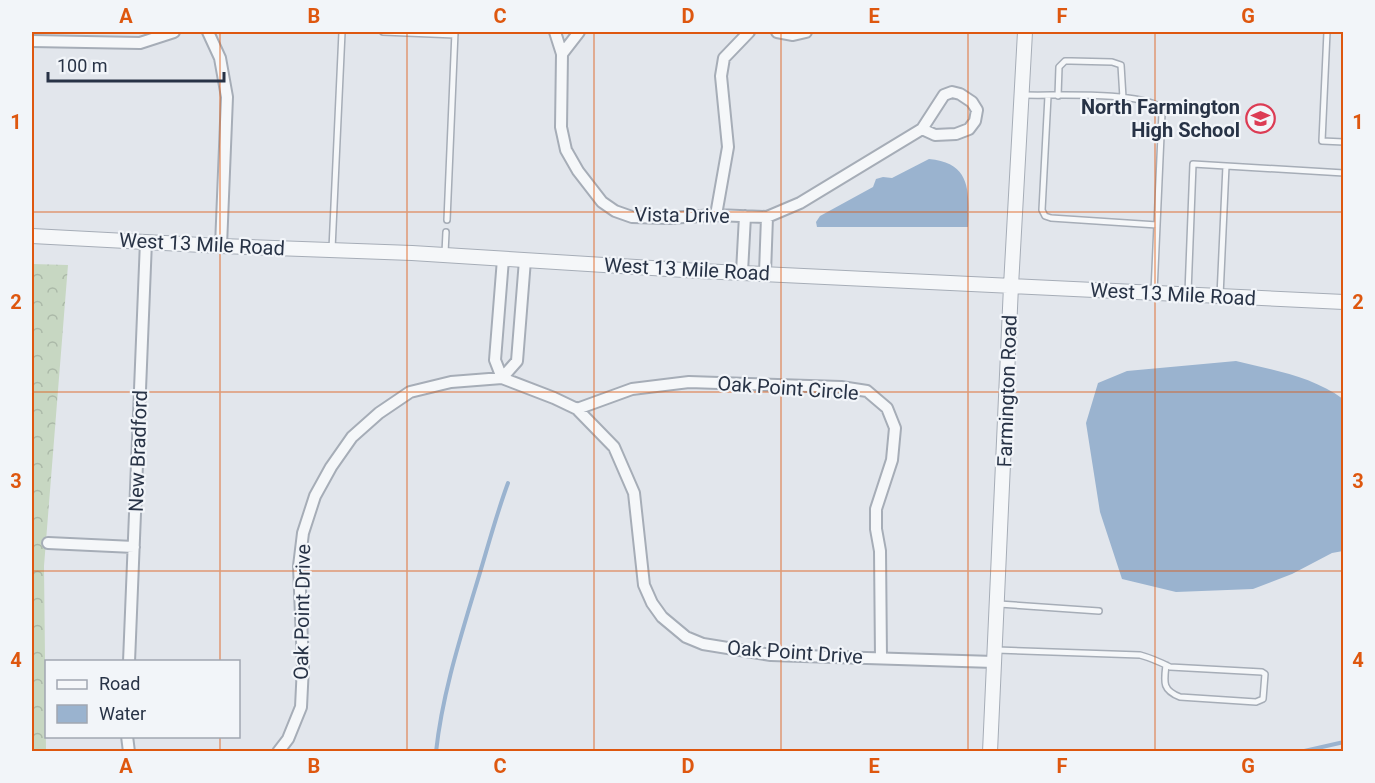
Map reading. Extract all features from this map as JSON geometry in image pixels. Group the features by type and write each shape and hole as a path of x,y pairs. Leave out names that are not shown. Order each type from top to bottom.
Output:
{"street":[{"path":"32,40 140,43 174,32"},
{"path":"208,32 220,58 226,98 221,246"},
{"name":"Vista Drive","path":"555,32 562,54 561,128 566,150 578,171 602,202 615,211 632,217 669,218 716,215 767,217 800,202 922,129 944,95 952,92 960,94 972,102 977,110 975,121 969,129 956,134 935,135 922,129"},
{"path":"562,54 579,32"},
{"path":"716,215 728,147 721,76 724,58 749,32"},
{"path":"777,32 793,35 806,32"},
{"name":"Farmington Road","path":"990,752 1025,32"},
{"name":"Vista Drive","path":"742,272 745,216"},
{"path":"765,273 767,217"},
{"name":"West 13 Mile Road","path":"32,236 1344,302"},
{"name":"New Bradford","path":"129,660 146,241"},
{"path":"503,259 495,360 502,378 517,361 525,260"},
{"name":"Oak Point Drive","path":"278,752 288,739 301,707 303,666 299,566 303,533 315,496 331,466 352,437 379,413 410,392 451,382 502,378 554,398 577,410 614,447 634,494 644,585 652,603 675,629 703,644 771,655 881,658 995,656"},
{"name":"Oak Point Circle","path":"577,410 632,389 689,382 841,387 867,392 887,408 895,428 892,460 876,509 876,529 880,551 881,658"},
{"path":"48,543 134,548"}],"lane":[{"path":"332,250 342,32"},
{"path":"383,32 455,33 447,220"},
{"path":"1327,32 1322,141 1344,142"},
{"path":"1058,96 1059,67 1065,61 1112,62 1121,65 1124,98"},
{"path":"1022,95 1124,98 1153,103 1161,107 1154,293"},
{"path":"1048,96 1042,210 1045,216 1157,225"},
{"path":"1188,295 1193,164 1344,173"},
{"path":"1220,296 1226,166"},
{"path":"445,255 447,232"},
{"path":"997,604 1099,611"},
{"path":"995,656 1140,655 1166,664 1170,667 1262,672 1265,674 1263,699 1256,702 1180,697 1170,693 1166,688 1166,664"}],"green space":[{"path":"32,264 68,265 44,566 46,751 32,752"}],"water":[{"path":"929,159 953,166 965,181 968,227 817,227 816,222 820,216 873,187 876,179 892,178"},
{"path":"1236,361 1305,379 1343,399 1343,551 1332,553 1292,574 1253,589 1176,592 1122,579 1100,512 1086,423 1098,383 1127,371"}],"waterway":[{"path":"436,752 442,710 452,669 508,483"},
{"path":"1300,752 1344,742"}],"place":[{"name":"North Farmington High School","path":"1261,119"}]}
